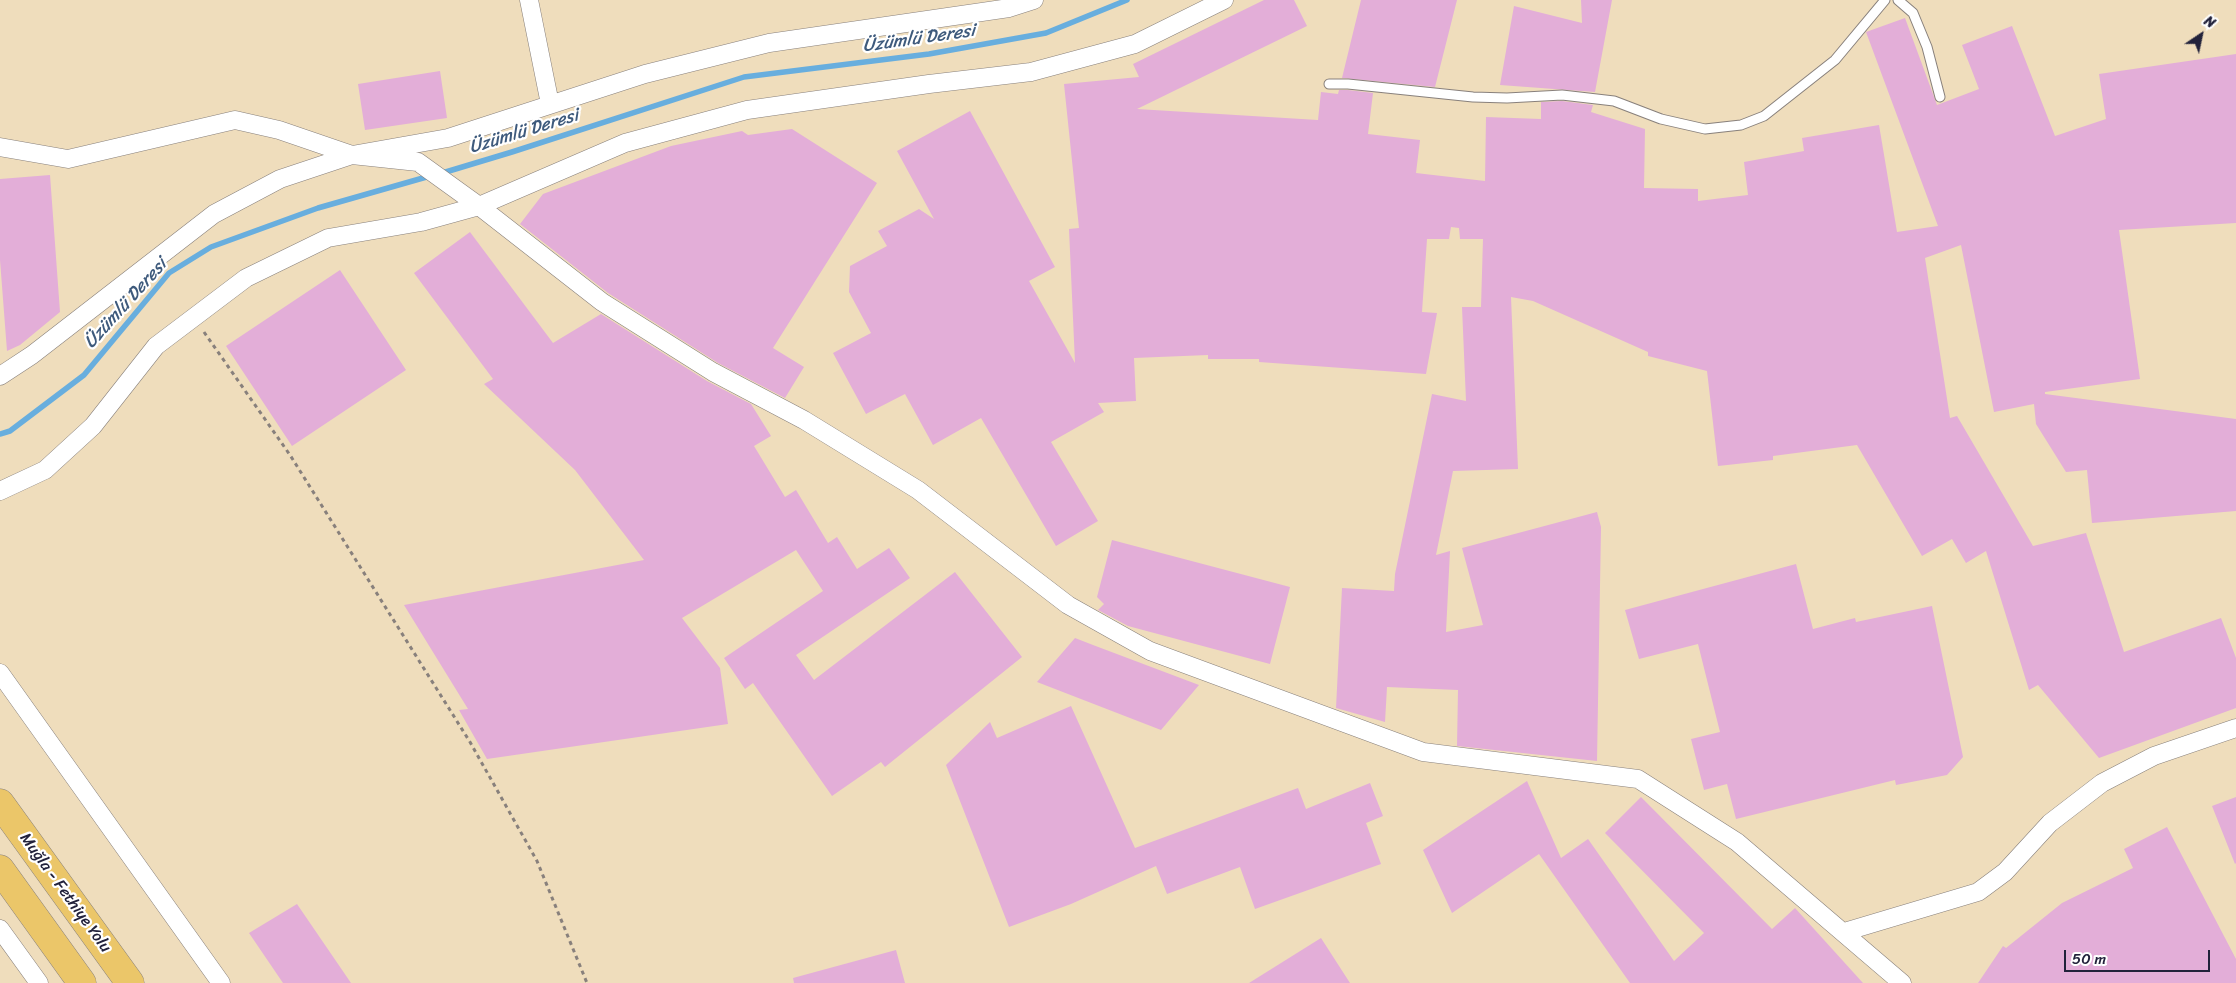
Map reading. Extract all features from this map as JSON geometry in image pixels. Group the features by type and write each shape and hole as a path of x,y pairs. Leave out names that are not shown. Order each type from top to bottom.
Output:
{"highway":[{"name":"Muğla - Fethiye Yolu","path":"0,803 130,983"},
{"path":"0,869 82,983"}],"street":[{"path":"529,0 550,104"},
{"path":"0,376 32,355 214,214 280,179 352,155 448,138 645,74 769,43 1009,8 1034,0"},
{"path":"0,491 45,470 93,426 156,346 246,278 328,238 422,222 480,206 625,143 747,110 929,84 1032,72 1135,44 1224,0"},
{"path":"0,147 68,159 235,120 279,130 352,155 418,162 480,206 602,302 713,372 804,420 918,490 1068,604 1150,651 1423,752 1638,779 1737,842 1902,983"},
{"path":"0,673 221,983"},
{"path":"1844,932 1978,892 2005,872 2050,823 2102,783 2154,756 2236,728"},
{"path":"0,929 39,983"}],"lane":[{"path":"1329,84 1348,84 1473,97 1507,98 1562,95 1614,101 1661,119 1705,129 1741,125 1764,116 1836,60 1884,0"},
{"path":"1898,0 1913,13 1927,47 1940,97"}],"path":[{"path":"194,317 290,455 470,742 537,861 587,983"}],"building":[{"path":"1264,0 1294,0 1307,26 1137,109 1318,120 1321,92 1338,94 1339,90 1348,90 1373,93 1368,134 1420,140 1416,173 1485,181 1486,117 1541,119 1541,102 1562,101 1593,105 1591,112 1645,129 1644,188 1698,189 1698,201 1748,195 1744,162 1804,151 1802,138 1879,125 1897,232 1938,226 1866,32 1905,18 1937,105 1979,89 1962,45 2012,26 2055,136 2106,119 2099,74 2236,54 2236,223 2119,230 2140,379 2045,392 2045,394 2236,419 2236,511 2092,523 2087,470 2066,472 2036,424 2034,404 1994,412 1961,245 1925,258 1950,418 1957,416 2033,546 2086,533 2124,652 2221,618 2236,658 2236,708 2099,758 2038,685 2029,690 1986,551 1966,563 1952,539 1922,556 1857,445 1773,456 1773,460 1718,466 1707,371 1648,356 1648,352 1533,301 1511,297 1518,469 1453,471 1436,555 1450,551 1446,632 1483,625 1462,548 1597,512 1601,527 1597,761 1457,746 1458,690 1387,687 1385,722 1336,708 1342,588 1394,591 1395,574 1432,394 1466,401 1462,307 1481,307 1483,239 1460,239 1459,228 1451,227 1449,239 1427,239 1422,312 1437,313 1426,374 1259,362 1259,359 1208,359 1208,355 1134,358 1136,401 1098,403 1104,412 1051,442 1098,521 1056,546 981,418 933,445 905,394 866,414 833,353 871,333 849,292 850,266 887,246 878,231 919,209 934,219 897,151 970,111 1055,267 1029,281 1075,363 1069,229 1079,228 1064,84 1139,77 1133,64"},
{"path":"1361,0 1457,0 1435,87 1342,78"},
{"path":"1581,0 1612,0 1595,92 1500,85 1514,6 1582,23"},
{"path":"440,71 447,118 365,130 358,84"},
{"path":"792,129 877,183 773,348 804,367 785,398 718,363 608,293 520,224 543,194 671,146 742,131 748,135"},
{"path":"50,175 60,312 20,345 7,351 0,260 0,179"},
{"path":"470,232 553,343 601,314 707,381 751,404 771,436 754,446 785,497 796,490 828,543 837,537 857,569 889,548 910,578 796,655 814,680 955,572 1022,657 885,767 881,762 832,796 753,683 745,689 724,658 823,591 796,550 682,618 720,668 728,724 487,759 459,710 468,709 404,605 644,560 575,470 484,384 493,379 414,273"},
{"path":"340,270 406,370 292,446 226,346"},
{"path":"1112,540 1290,587 1270,664 1128,626 1098,610 1104,604 1097,597"},
{"path":"1796,564 1813,629 1855,618 1856,622 1932,606 1963,757 1947,775 1896,785 1895,780 1736,819 1727,784 1704,790 1691,739 1720,732 1698,644 1639,659 1625,610"},
{"path":"1075,638 1199,685 1161,730 1037,682"},
{"path":"1071,706 1135,848 1298,788 1306,809 1370,783 1383,816 1366,823 1381,864 1255,909 1240,867 1167,894 1156,866 1071,904 1009,927 946,765 990,722 997,738"},
{"path":"1527,781 1561,858 1588,839 1674,961 1704,933 1605,833 1641,797 1772,929 1795,908 1863,983 1630,983 1539,854 1452,913 1423,850"},
{"path":"2236,797 2236,863 2235,864 2212,806"},
{"path":"2167,827 2236,959 2236,983 1978,983 2003,946 2006,948 2062,903 2133,868 2124,849"},
{"path":"297,904 351,983 283,983 249,933"},
{"path":"1321,938 1350,983 1249,983"},
{"path":"896,950 905,983 794,983 793,978"}],"waterway":[{"name":"Üzümlü Deresi","path":"439,174 744,77 929,54 1046,33 1127,0"},
{"name":"Üzümlü Deresi","path":"0,434 10,431 84,375 169,273 211,247 318,208 430,176"}]}
